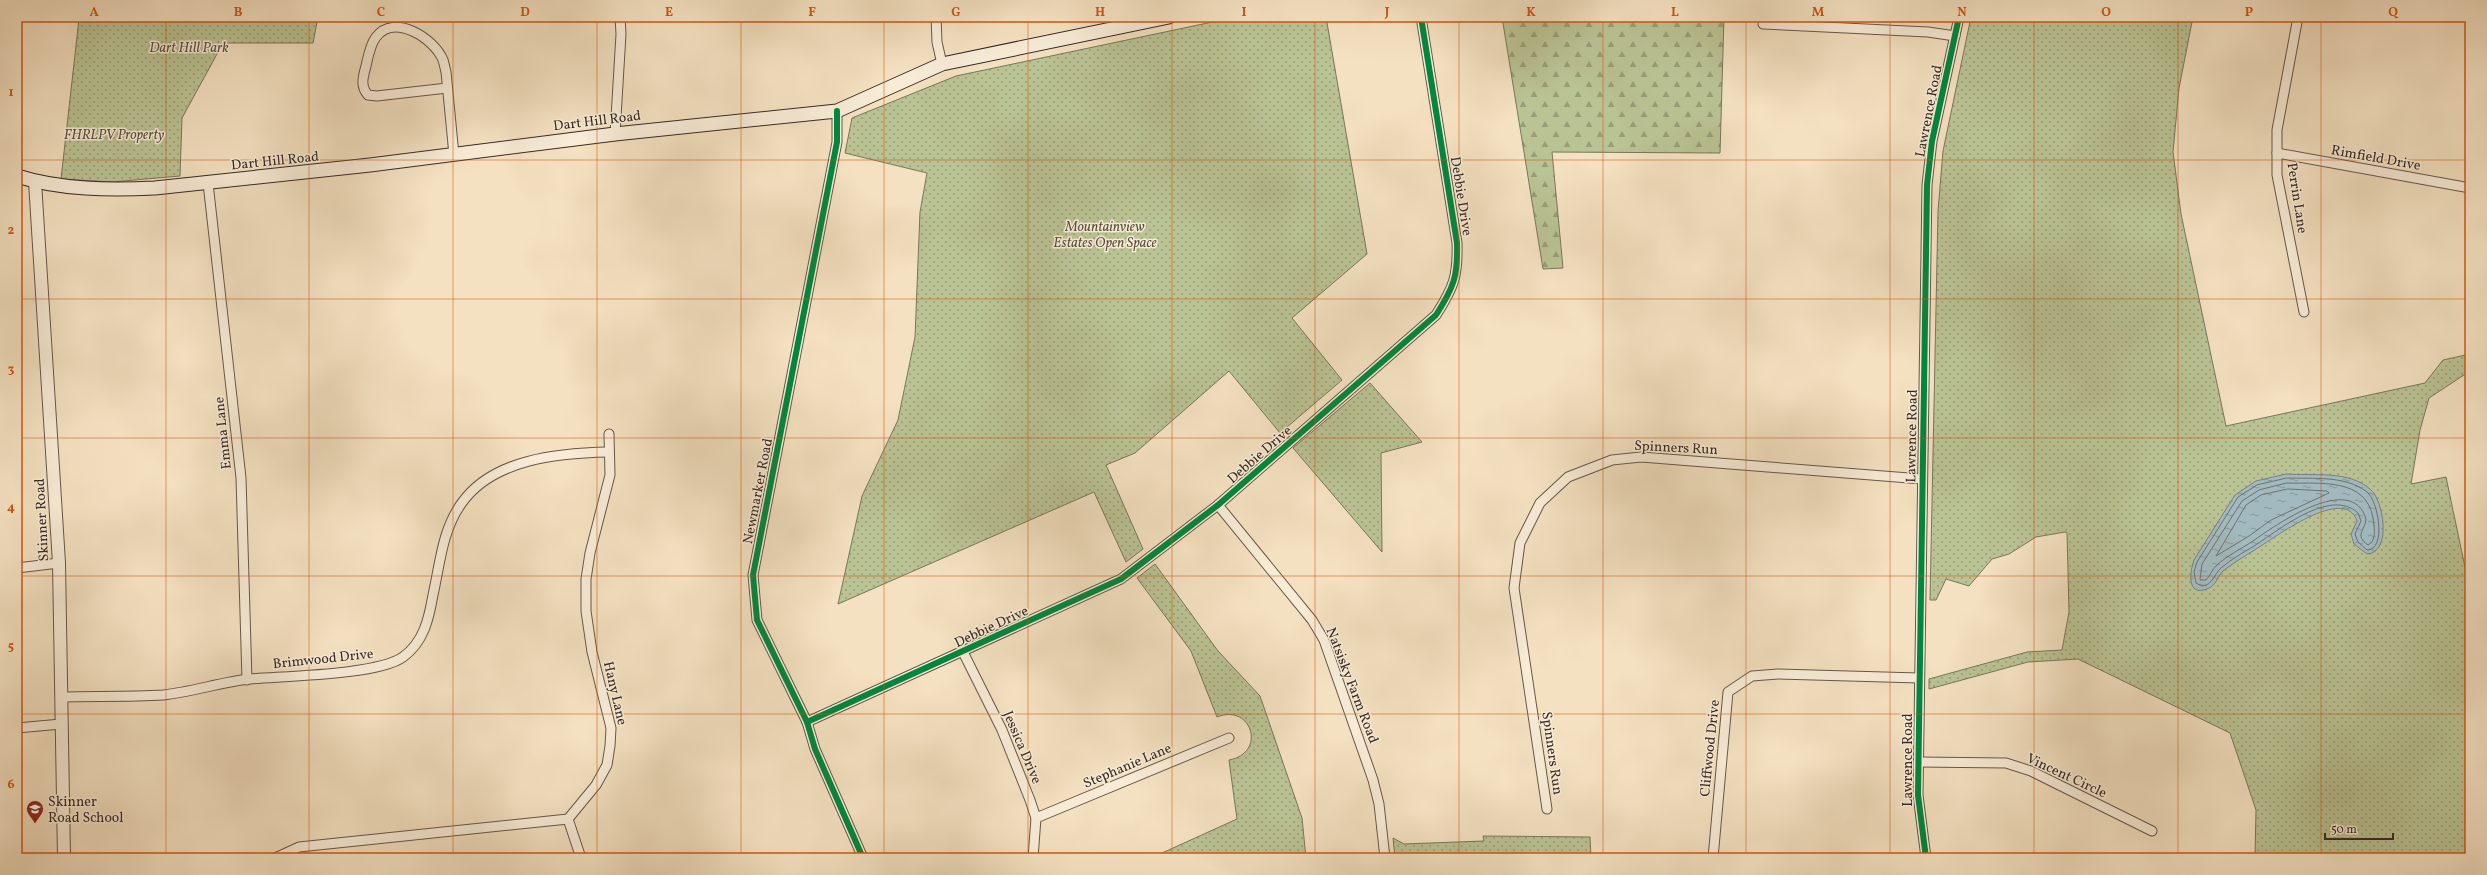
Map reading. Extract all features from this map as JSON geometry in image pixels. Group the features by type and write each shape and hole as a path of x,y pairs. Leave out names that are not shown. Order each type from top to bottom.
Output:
{"main road":[{"name":"Dart Hill Road","path":"17,176 35,182 121,190 208,183 454,155 615,134 837,111 942,64 1169,17"}],"street":[{"path":"615,134 621,34 620,17"},
{"path":"936,17 937,42 942,64"},
{"name":"Debbie Drive","path":"807,722 1121,579 1218,505 1436,315 1452,291 1458,266 1457,243 1421,17"},
{"name":"Lawrence Road","path":"1926,858 1918,795 1927,185 1932,141 1959,17"},
{"name":"Perrin Lane","path":"2298,17 2277,130 2277,175 2304,312"},
{"path":"1763,24 1928,32 1955,36"},
{"path":"447,88 377,96 368,95 364,90 363,76 375,38 390,28 404,28 417,33 437,51 443,60 447,88 454,155"},
{"name":"Newmarker Road","path":"837,111 837,142 753,575 757,620 807,722 815,749 863,858"},
{"name":"Rimfield Drive","path":"2277,153 2470,188"},
{"name":"Skinner Road","path":"35,182 59,563 64,858"},
{"name":"Emma Lane","path":"208,183 241,478 247,680"},
{"name":"Hany Lane","path":"568,819 596,785 607,765 610,746 611,728 592,652 586,611 586,579 590,553 605,502 610,474 609,434"},
{"name":"Brimwood Drive","path":"61,697 163,695 247,680 362,670 390,664 404,656 420,640 428,619 441,551 449,527 461,504 477,486 503,470 526,462 590,453 609,452"},
{"name":"Spinners Run","path":"1547,809 1514,588 1520,543 1540,503 1568,477 1612,460 1641,457 1922,478"},
{"name":"Natsisky Farm Road","path":"1218,505 1312,620 1324,640 1373,780 1379,804 1385,858"},
{"path":"17,568 59,563"},
{"name":"Jessica Drive","path":"963,652 1002,730 1036,818 1033,858"},
{"name":"Cliffwood Drive","path":"1713,858 1728,692 1752,676 1778,674 1919,678"},
{"path":"17,728 61,724"},
{"name":"Stephanie Lane","path":"1036,818 1228,738"},
{"name":"Vincent Circle","path":"1919,762 2006,763 2031,771 2152,830"},
{"path":"274,858 299,848 313,846 568,819 581,858"}],"green space":[{"name":"FHRLPV Property","path":"72,17 318,17 313,43 223,43 182,118 180,176 112,182 61,179 79,19"},
{"name":"Mountainview Estates Open Space","path":"1236,17 1326,17 1367,254 1292,318 1342,380 1280,433 1229,371 1135,453 1106,465 1143,549 1126,562 1094,492 838,604 862,496 898,420 915,337 920,212 927,173 845,153 852,118 956,76"},
{"path":"1502,17 1724,17 1720,153 1552,152 1563,268 1543,269"},
{"path":"1971,17 2193,17 2179,88 2173,152 2181,214 2226,426 2425,383 2443,360 2470,354 2470,371 2429,398 2420,430 2411,484 2446,477 2470,591 2470,858 2255,858 2256,810 2230,733 2078,659 2028,662 1929,689 1929,679 2027,652 2062,650 2069,612 2067,533 2065,532 2036,537 2009,554 1992,559 1969,586 1946,579 1936,600 1930,600 1938,211 1943,151"},
{"path":"1370,383 1422,442 1381,453 1382,552 1293,448"},
{"path":"1155,564 1218,651 1260,696 1302,818 1306,858 1151,858 1237,819 1229,760 1241,756 1248,748 1251,740 1250,731 1246,723 1239,717 1229,715 1217,717 1191,651 1137,578"},
{"path":"1483,836 1590,837 1591,858 1395,858 1393,838 1404,844 1484,841"}],"water":[{"path":"2286,474 2341,476 2361,483 2370,489 2375,495 2382,514 2383,536 2380,545 2375,551 2367,554 2354,544 2351,534 2357,521 2350,511 2339,508 2324,511 2308,517 2292,526 2235,562 2221,573 2210,588 2200,591 2196,589 2191,582 2191,570 2194,560 2235,495 2256,481"}],"cycle path":[{"path":"807,722 1121,579 1218,505 1436,315 1447,297 1454,281 1457,264 1457,243 1421,17"},
{"path":"1926,858 1918,795 1927,185 1932,141 1959,17"},
{"path":"837,111 837,142 753,575 757,620 807,722 815,749 863,858"}],"place":[{"name":"Skinner Road School","path":"35,824"}],"park label":[{"name":"Dart Hill Park","path":"189,47"}]}
